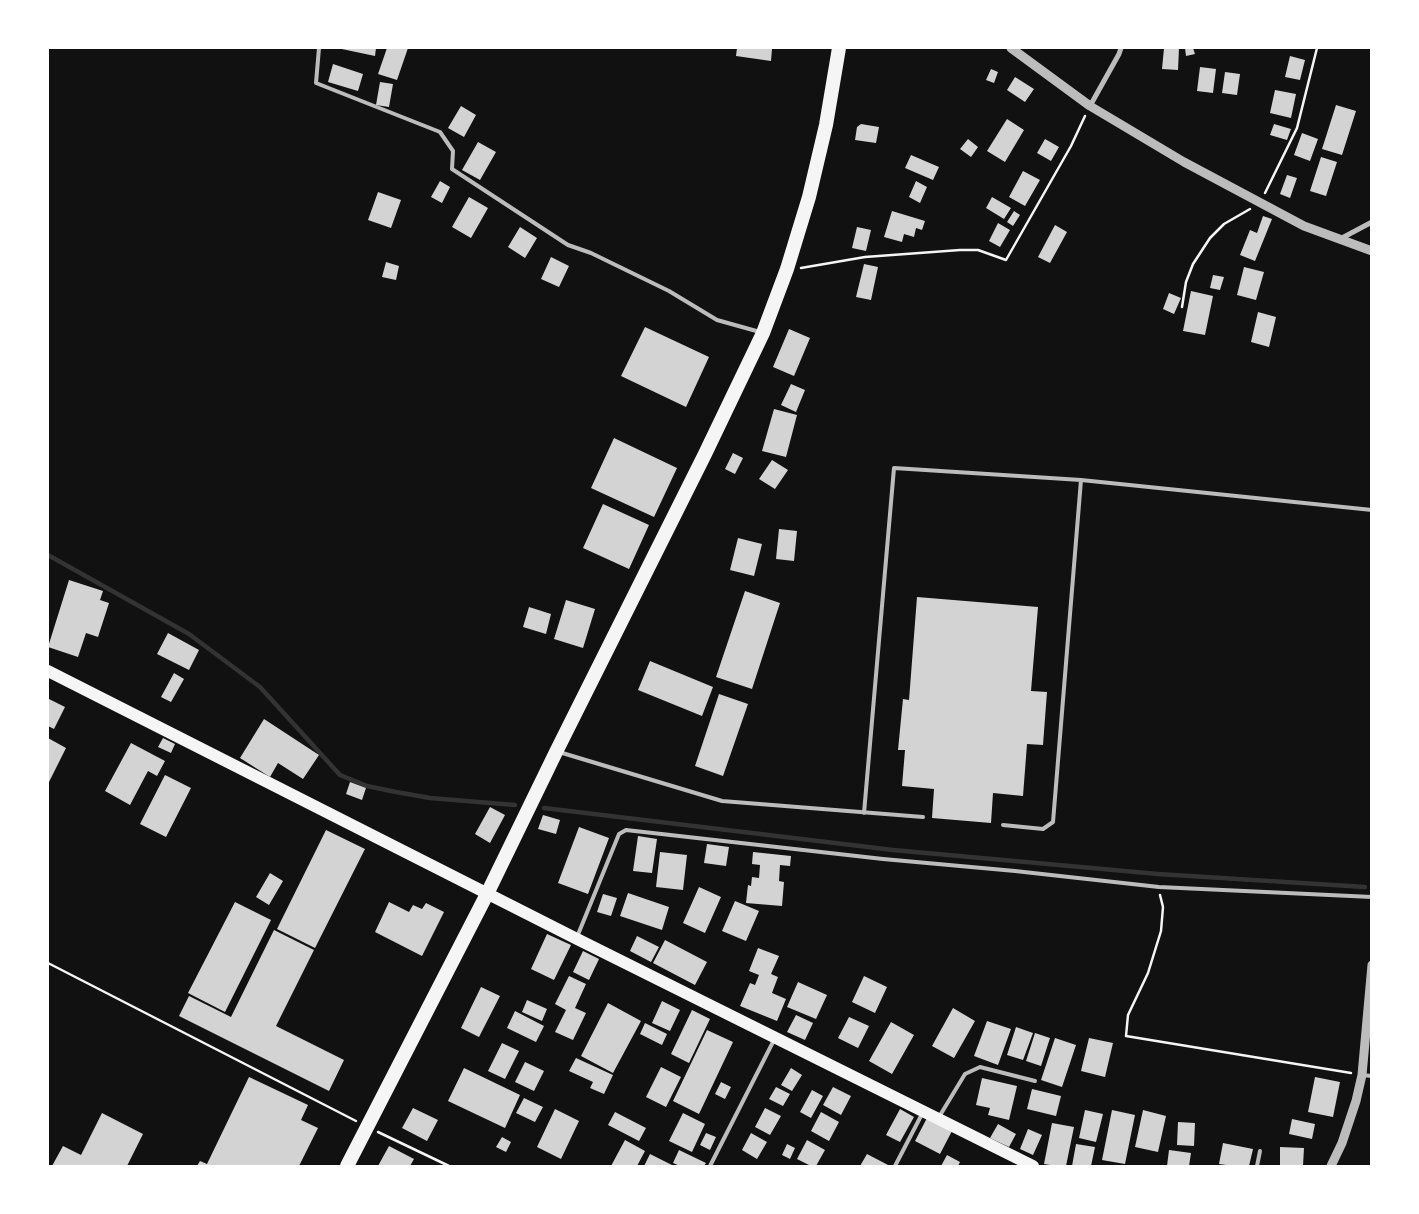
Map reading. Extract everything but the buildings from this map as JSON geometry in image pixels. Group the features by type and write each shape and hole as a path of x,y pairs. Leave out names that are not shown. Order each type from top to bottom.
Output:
{"highway":[{"path":"347,1166 487,894 763,333 787,269 809,197 826,125 839,48"}],"main road":[{"path":"48,671 576,939 1033,1166"}],"street":[{"path":"1011,48 1090,106 1184,162 1304,226 1372,251"},
{"path":"1090,106 1122,48"},
{"path":"1340,240 1372,222"},
{"path":"1331,1166 1342,1143 1356,1101 1362,1074 1372,965"}],"lane":[{"path":"319,48 316,83 440,132 453,151 452,169 568,245 592,253 668,291 717,320 763,333"},
{"path":"864,813 894,468 1080,480 1372,510"},
{"path":"1003,825 1043,829 1052,822 1080,480"},
{"path":"556,752 722,802 923,817"},
{"path":"576,939 619,834 626,830 883,859 1159,886 1372,897"},
{"path":"710,1166 776,1038"},
{"path":"938,1119 965,1074 980,1066 1035,1081"},
{"path":"1362,1074 1372,1076"},
{"path":"895,1166 924,1112"},
{"path":"1257,1166 1260,1151"}],"path":[{"path":"1182,307 1186,282 1193,264 1210,238 1224,224 1260,203 1297,128 1317,48"},
{"path":"787,269 865,257 960,250 978,250 1006,260 1071,146 1090,106"},
{"path":"1159,886 1162,906 1161,931 1148,973 1128,1016 1126,1036 1362,1074"},
{"path":"48,963 367,1127 449,1166"}],"waterway":[{"path":"48,555 189,634 260,687 340,775 367,786 430,798 515,805"},
{"path":"544,808 893,850 1158,874 1365,887"}]}
